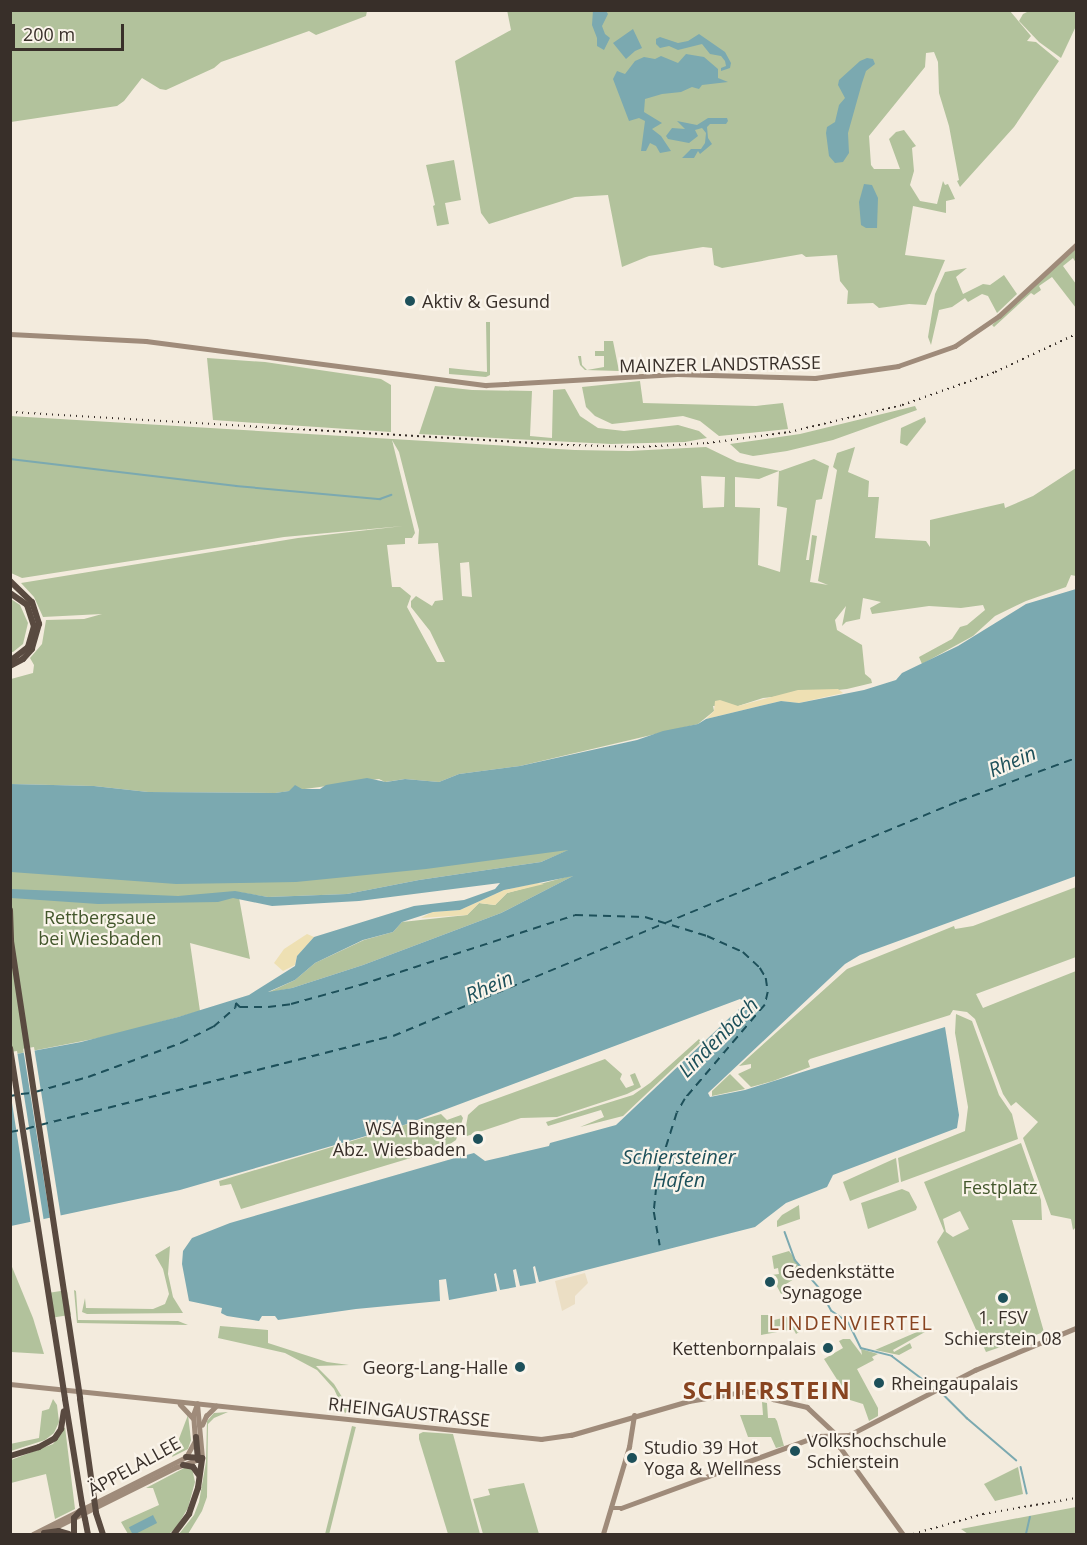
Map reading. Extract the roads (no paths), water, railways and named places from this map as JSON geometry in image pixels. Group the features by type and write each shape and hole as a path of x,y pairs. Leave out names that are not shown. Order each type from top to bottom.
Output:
{"highway":[{"path":"10,581 32,602 39,628 30,652 10,666"},
{"path":"10,592 27,605 34,626 28,647 10,661"},
{"path":"10,910 11,940"},
{"path":"10,936 101,1534"},
{"path":"10,1048 88,1534"},
{"path":"10,1456 39,1447 55,1438 63,1424 65,1399"},
{"path":"174,1534 191,1510 200,1474 195,1437"},
{"path":"186,1456 199,1458"},
{"path":"183,1465 193,1467 200,1474"},
{"path":"74,1534 73,1520 80,1511"},
{"path":"43,1534 59,1531 69,1534"}],"main road":[{"name":"MAINZER LANDSTRASSE","path":"10,334 138,340 459,382 499,385 669,374 808,378 877,370 925,359 970,337 999,316 1077,245"},
{"path":"611,1508 621,1508 818,1436 849,1436 983,1366 1077,1329"},
{"name":"RHEINGAUSTRASSE","path":"10,1384 533,1438 558,1437 718,1394 749,1390 806,1407 838,1437"},
{"path":"175,1402 186,1408 193,1419"},
{"name":"ÄPPELALLEE","path":"33,1534 186,1456 193,1448 195,1437 193,1419 196,1404"},
{"name":"ÄPPELALLEE","path":"43,1534 199,1458 201,1429 196,1404"},
{"path":"201,1429 205,1417 216,1406"},
{"path":"603,1534 633,1431 634,1416"},
{"path":"620,1420 628,1422 633,1431"},
{"path":"818,1436 823,1425"},
{"path":"838,1437 840,1447 903,1534"}],"water":[{"path":"593,10 606,11 608,14 602,26 605,34 610,38 604,50 597,46 597,38 592,25"},
{"path":"633,29 642,48 626,59 613,43"},
{"path":"699,34 725,52 731,63 730,68 721,71 721,68 726,66 725,61 721,56 710,54 702,44 678,50 669,46 660,48 656,44 656,39 660,37 678,43 688,41"},
{"path":"686,54 704,57 718,69 718,78 728,82 702,85 699,89 692,87 681,92 645,99 644,112 662,123 652,129 661,136 671,151 660,153 656,146 650,143 646,151 641,151 645,121 639,118 629,121 613,79 617,71 625,74 635,61 644,57 655,59 661,56 678,63"},
{"path":"867,58 873,59 875,64 866,71 862,83 848,133 849,153 843,162 835,163 829,156 826,133 827,127 835,122 839,105 845,98 838,85 839,80 860,61"},
{"path":"708,118 727,118 728,121 726,124 710,124 707,127 708,138 712,144 700,154 698,151 694,158 682,158 691,149 701,149 705,143 706,133 702,128 695,130 698,136 689,143 668,139 666,136 672,128 685,129 677,121 697,125"},
{"path":"864,184 872,185 878,198 877,228 866,228 861,225 859,202"},
{"path":"1076,589 1076,876 860,955 845,964 708,1093 710,1097 745,1090 945,1027 959,1115 957,1128 833,1175 827,1187 786,1203 755,1227 539,1282 535,1266 533,1267 536,1283 520,1286 516,1269 513,1270 516,1287 500,1290 496,1273 494,1274 497,1291 449,1300 446,1279 439,1280 440,1301 356,1309 278,1320 275,1316 262,1316 259,1321 227,1316 221,1313 222,1308 189,1301 182,1264 183,1251 192,1238 230,1223 474,1153 485,1161 549,1146 550,1143 616,1125 743,1005 740,999 404,1125 180,1190 11,1226 11,1055 81,1042 178,1017 249,995 295,966 297,956 314,937 414,906 464,900 495,889 500,883 359,901 272,906 233,898 218,902 98,904 11,898 11,889 178,896 235,891 268,897 347,894 419,880 541,862 568,850 426,869 296,882 176,884 11,872 11,784 94,786 148,792 275,793 289,791 295,785 302,789 320,789 326,785 367,778 386,782 405,779 439,782 459,774 520,766 637,740 663,731 698,724 706,719 781,701 799,703 864,690 896,680 902,673 958,646 1026,604","holes":["573,876 501,913 363,965 292,988 268,992 295,980 315,963 363,940 393,932 402,922 433,912 460,910 504,890"]},
{"path":"153,1515 157,1523 136,1534 132,1534 129,1527"}],"waterway":[{"path":"10,459 236,486 380,499 391,495"},
{"name":"Lindenbach","path":"785,1232 795,1260 819,1288 832,1311 849,1323 861,1348 892,1356 933,1387"},
{"name":"Lindenbach","path":"941,1392 1016,1460"},
{"name":"Lindenbach","path":"1021,1467 1027,1493"},
{"name":"Lindenbach","path":"1026,1534 1030,1517"}],"railway":[{"path":"10,412 567,445 637,447 707,443 789,432 902,405 995,372 1076,334"},
{"path":"913,1534 983,1514 1076,1498"}],"place":[{"name":"Aktiv & Gesund","path":"410,301"},
{"name":"WSA Bingen Abz. Wiesbaden","path":"478,1139"},
{"name":"Gedenkstätte Synagoge","path":"770,1282"},
{"name":"1. FSV Schierstein 08","path":"1003,1298"},
{"name":"Kettenbornpalais","path":"828,1348"},
{"name":"Georg-Lang-Halle","path":"520,1367"},
{"name":"Rheingaupalais","path":"879,1383"},
{"name":"Volkshochschule Schierstein","path":"795,1451"},
{"name":"Studio 39 Hot Yoga & Wellness","path":"632,1458"}],"district":[{"name":"LINDENVIERTEL","path":"851,1322"},
{"name":"SCHIERSTEIN","path":"767,1390"}],"water label":[{"name":"Rhein","path":"1012,761"},
{"name":"Rhein","path":"489,986"},
{"name":"Schiersteiner Hafen","path":"679,1168"}],"park label":[{"name":"Rettbergsaue bei Wiesbaden","path":"100,928"},
{"name":"Festplatz","path":"1000,1187"}]}
